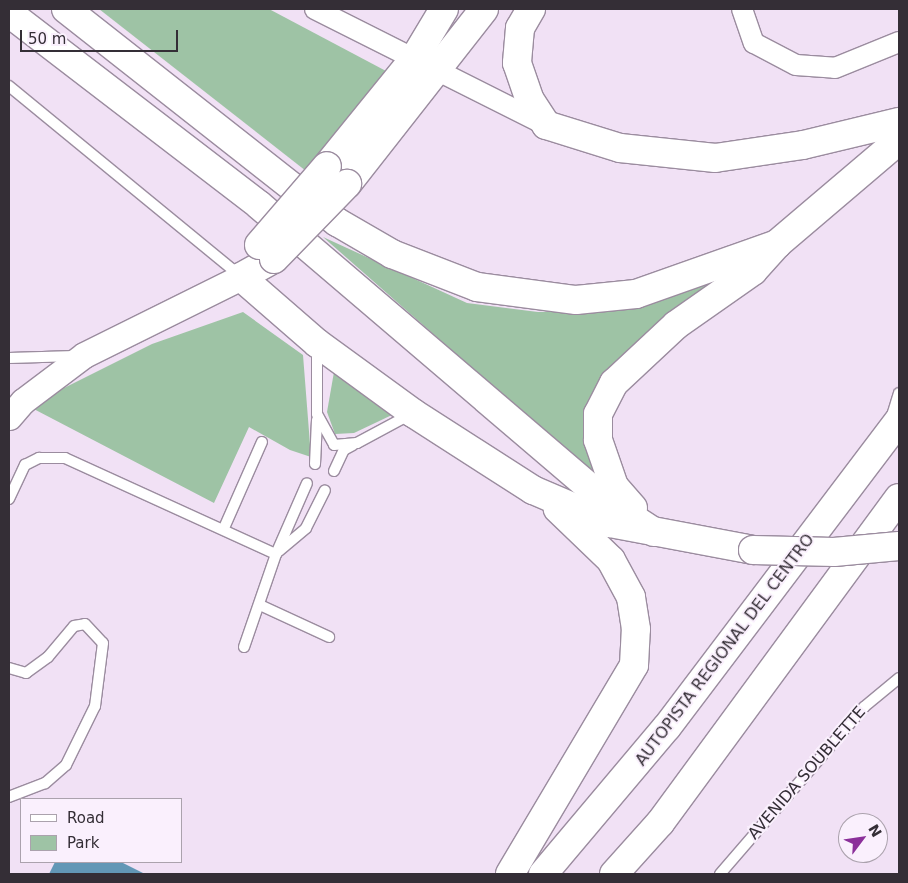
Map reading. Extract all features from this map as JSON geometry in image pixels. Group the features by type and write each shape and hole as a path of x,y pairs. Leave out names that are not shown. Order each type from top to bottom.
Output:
{"main road":[{"path":"66,9 337,222 392,254 478,287 576,300 636,294 777,244"},
{"path":"444,9 425,64 347,184 266,252 241,277 317,343 413,413 533,490 577,524 611,560 631,597 636,629 634,665 510,874"},
{"path":"266,252 327,166 425,64 484,9"},
{"path":"532,9 520,28 517,63 530,100 546,124 620,148 715,158 803,145 899,122"},
{"path":"9,12 259,204 602,498 654,532"},
{"path":"654,532 614,486 602,464 598,414 605,397 647,350 754,271 777,244 899,140"},
{"name":"AUTOPISTA REGIONAL DEL CENTRO","path":"543,874 667,728 892,430"},
{"path":"533,490 610,523 753,550 834,552 899,546"},
{"path":"614,874 660,823 899,498"}],"street":[{"path":"315,9 546,124"},
{"path":"742,9 754,43 796,65 835,68 899,42"},
{"path":"9,417 23,401 84,355 241,277"}],"lane":[{"path":"9,86 241,277"},
{"path":"316,464 317,343"},
{"path":"9,358 84,355"},
{"path":"892,430 899,393"},
{"path":"334,471 344,450 413,413"},
{"path":"317,414 334,445 357,443"},
{"path":"224,528 262,442"},
{"path":"9,499 25,465 53,456 224,528 276,554"},
{"path":"244,647 262,606 276,554 307,483"},
{"path":"276,554 306,528 325,490"},
{"path":"262,606 329,637"},
{"path":"9,668 26,674 48,657 74,626 86,624 103,643 95,706 66,765 44,783 9,797"},
{"name":"AVENIDA SOUBLETTE","path":"720,874 864,706 899,678"}],"green space":[{"path":"99,9 269,9 386,71 306,171"},
{"path":"323,237 467,303 538,312 599,310 734,271 616,363 589,398 585,431 597,478"},
{"path":"243,312 303,355 311,457 290,450 249,427 214,503 28,406 152,344"},
{"path":"334,372 394,414 354,433 335,434 327,412"}],"water":[{"path":"54,863 123,863 145,874 49,874"}]}
